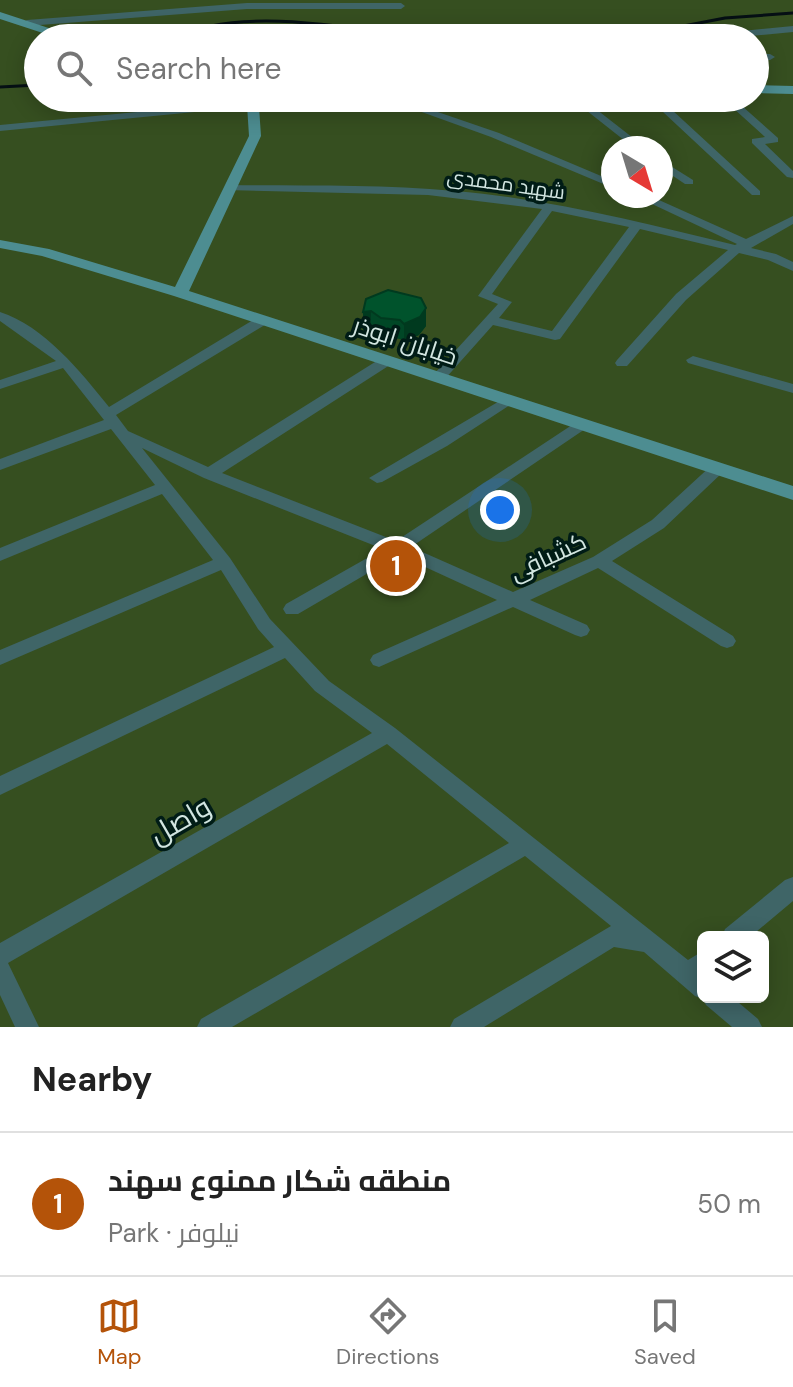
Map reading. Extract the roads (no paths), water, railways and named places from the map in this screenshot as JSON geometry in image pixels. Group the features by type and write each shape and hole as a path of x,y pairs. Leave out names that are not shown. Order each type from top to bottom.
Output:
{"street":[{"path":"0,15 27,23 247,6 401,6"},
{"path":"769,31 793,29"},
{"path":"769,89 792,91"},
{"path":"0,128 147,112"},
{"path":"180,293 255,136 250,112"},
{"path":"428,112 495,135 601,180"},
{"path":"594,112 625,136"},
{"path":"668,112 756,193"},
{"path":"743,112 774,140 756,141 791,175"},
{"path":"673,171 689,182"},
{"name":"شهید محمدی","path":"230,188 452,193 549,207 741,246"},
{"path":"439,377 506,302 484,296 549,207"},
{"path":"665,208 741,246 793,267"},
{"path":"622,363 681,297 741,246 793,219"},
{"path":"490,320 555,336 636,226"},
{"name":"خیابان ابوذر","path":"0,244 44,252 180,293 793,493"},
{"path":"772,257 793,259"},
{"path":"0,316 66,362 224,562 264,624 322,686 388,734 649,942 697,974"},
{"path":"0,465 114,423 263,320"},
{"path":"209,474 388,360"},
{"path":"693,360 793,389"},
{"path":"0,385 66,362"},
{"path":"377,478 442,443 508,400"},
{"path":"114,423 209,474 398,548 581,630"},
{"path":"292,609 398,548 583,424"},
{"name":"کشبافی","path":"379,660 599,561 658,524 718,468"},
{"path":"0,555 165,487"},
{"path":"599,561 727,641"},
{"path":"0,658 224,562"},
{"path":"0,786 286,649"},
{"name":"واصل","path":"0,955 388,734"},
{"path":"209,1027 526,844"},
{"path":"740,931 793,887"},
{"path":"462,1027 612,936 649,942"},
{"path":"0,970 27,1027"},
{"path":"721,1003 750,1027"}],"waterway":[{"path":"694,24 725,18 793,13"},
{"path":"223,24 261,21 314,24"},
{"path":"0,87 24,86"}],"place":[{"name":"منطقه شکار ممنوع سهند","path":"396,566"}]}
